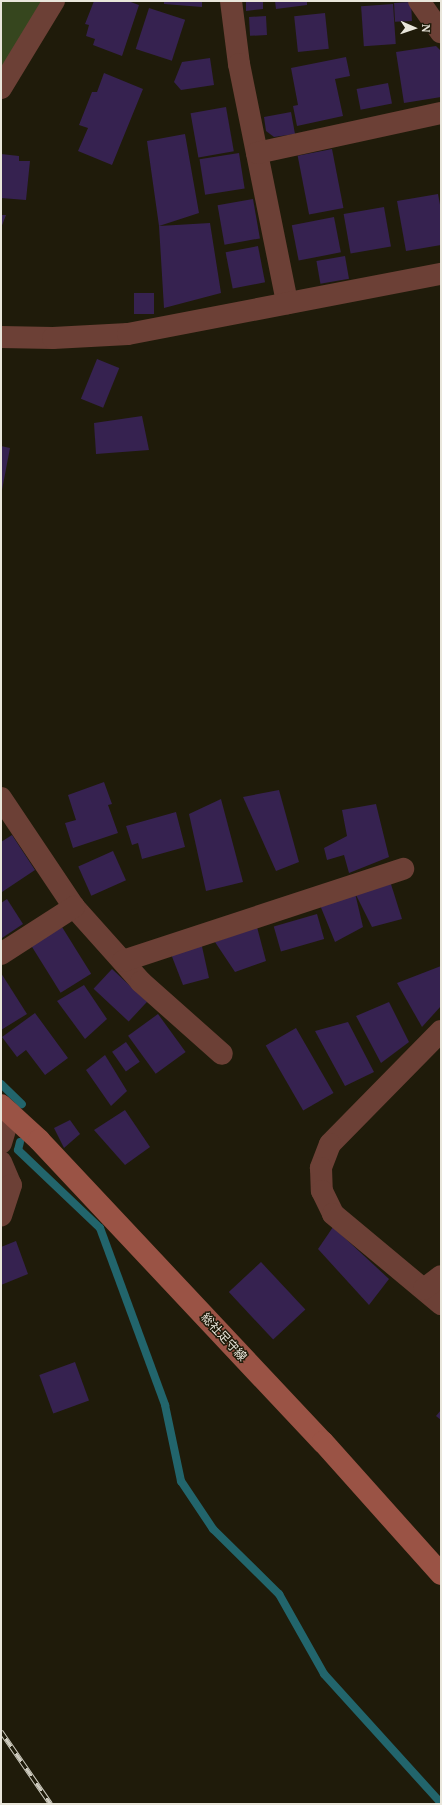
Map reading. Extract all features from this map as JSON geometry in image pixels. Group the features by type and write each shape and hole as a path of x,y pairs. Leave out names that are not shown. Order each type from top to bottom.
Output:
{"main road":[{"name":"総社足守線","path":"6,1109 39,1140 306,1425 441,1574"}],"street":[{"path":"1,88 54,1"},
{"path":"231,1 239,64 287,303"},
{"path":"419,1 441,32"},
{"path":"257,153 441,113"},
{"path":"1,337 53,338 128,334 441,274"},
{"path":"1,798 74,907 141,982 222,1054"},
{"path":"123,961 403,869"},
{"path":"1,954 74,907"},
{"path":"441,1030 330,1144 321,1168 322,1191 333,1214 441,1304"},
{"path":"1,1143 6,1109"},
{"path":"1,1162 11,1184 1,1215"},
{"path":"424,1289 441,1276"}],"green space":[{"path":"1,1 47,1 1,72"}],"building":[{"path":"94,1 128,1 139,5 122,56 93,45 95,39 86,36 89,25 85,24"},
{"path":"164,1 202,1 202,7 164,4"},
{"path":"246,1 263,1 263,9 246,11"},
{"path":"275,1 307,1 307,5 276,9"},
{"path":"411,2 412,21 395,22 394,3"},
{"path":"393,4 396,44 364,46 361,6"},
{"path":"149,8 185,20 172,61 136,49"},
{"path":"325,13 329,49 298,52 294,16"},
{"path":"266,16 267,35 250,36 249,17"},
{"path":"436,46 441,51 441,97 404,103 396,52"},
{"path":"346,57 350,76 335,79 343,116 297,126 293,106 298,105 291,68"},
{"path":"210,58 214,85 181,90 174,82 182,62"},
{"path":"104,73 143,89 112,165 78,151 88,128 79,125 92,92 97,92"},
{"path":"388,83 392,104 361,110 357,89"},
{"path":"226,107 234,151 198,158 191,113"},
{"path":"291,112 295,134 274,137 266,131 264,117"},
{"path":"185,134 199,213 159,226 147,141"},
{"path":"332,149 343,208 309,215 298,156"},
{"path":"239,153 245,189 205,195 199,159"},
{"path":"1,154 19,156 19,161 30,161 26,200 1,198"},
{"path":"438,194 441,210 441,245 406,251 397,201"},
{"path":"253,199 260,238 224,245 218,205"},
{"path":"384,207 391,246 351,254 344,214"},
{"path":"1,215 6,215 1,228"},
{"path":"334,217 341,252 299,261 292,225"},
{"path":"210,223 221,293 164,308 159,226"},
{"path":"258,246 265,282 233,289 226,252"},
{"path":"345,256 349,279 320,284 316,261"},
{"path":"134,293 154,293 154,314 134,314"},
{"path":"97,359 119,368 103,408 81,399"},
{"path":"142,416 149,450 96,454 94,423"},
{"path":"1,446 10,448 2,490 1,490"},
{"path":"104,782 112,804 108,805 118,833 73,848 65,823 76,820 68,795"},
{"path":"279,790 299,862 276,871 243,797"},
{"path":"221,799 243,882 206,891 189,814"},
{"path":"376,804 389,857 349,873 344,855 327,860 324,848 347,836 342,810"},
{"path":"176,812 185,847 142,859 138,843 132,845 126,826"},
{"path":"12,835 35,870 2,892 1,842"},
{"path":"113,851 126,880 91,896 78,866"},
{"path":"390,881 402,919 372,927 355,893"},
{"path":"355,893 363,927 335,942 320,905"},
{"path":"7,899 23,924 2,938 1,903"},
{"path":"317,914 324,939 281,951 274,926"},
{"path":"62,927 91,974 61,993 31,946"},
{"path":"257,927 266,961 235,972 215,942"},
{"path":"201,942 209,978 183,985 171,954"},
{"path":"441,966 441,1006 422,1027 397,983"},
{"path":"112,969 147,1002 129,1021 94,989"},
{"path":"1,973 27,1014 1,1030"},
{"path":"84,985 107,1019 85,1039 57,1001"},
{"path":"389,1002 409,1042 381,1063 356,1016"},
{"path":"35,1013 68,1058 45,1075 26,1050 17,1057 2,1037"},
{"path":"158,1014 186,1052 156,1074 128,1036"},
{"path":"348,1022 374,1072 345,1086 315,1031"},
{"path":"296,1028 333,1093 303,1110 266,1046"},
{"path":"126,1042 140,1062 126,1071 112,1052"},
{"path":"105,1055 127,1091 111,1106 86,1070"},
{"path":"125,1110 150,1147 125,1165 94,1130"},
{"path":"70,1120 80,1134 64,1148 54,1128"},
{"path":"333,1227 389,1279 369,1305 318,1249"},
{"path":"16,1241 28,1274 1,1285 1,1247"},
{"path":"261,1262 305,1310 273,1340 229,1292"},
{"path":"75,1362 89,1401 53,1414 39,1375"},
{"path":"441,1410 441,1420 436,1416"}],"waterway":[{"path":"1,1084 22,1104"},
{"path":"20,1142 18,1150 100,1228 165,1405 181,1481 213,1529 279,1594 324,1674 441,1803"}],"railway":[{"path":"1,1731 51,1804"}]}
